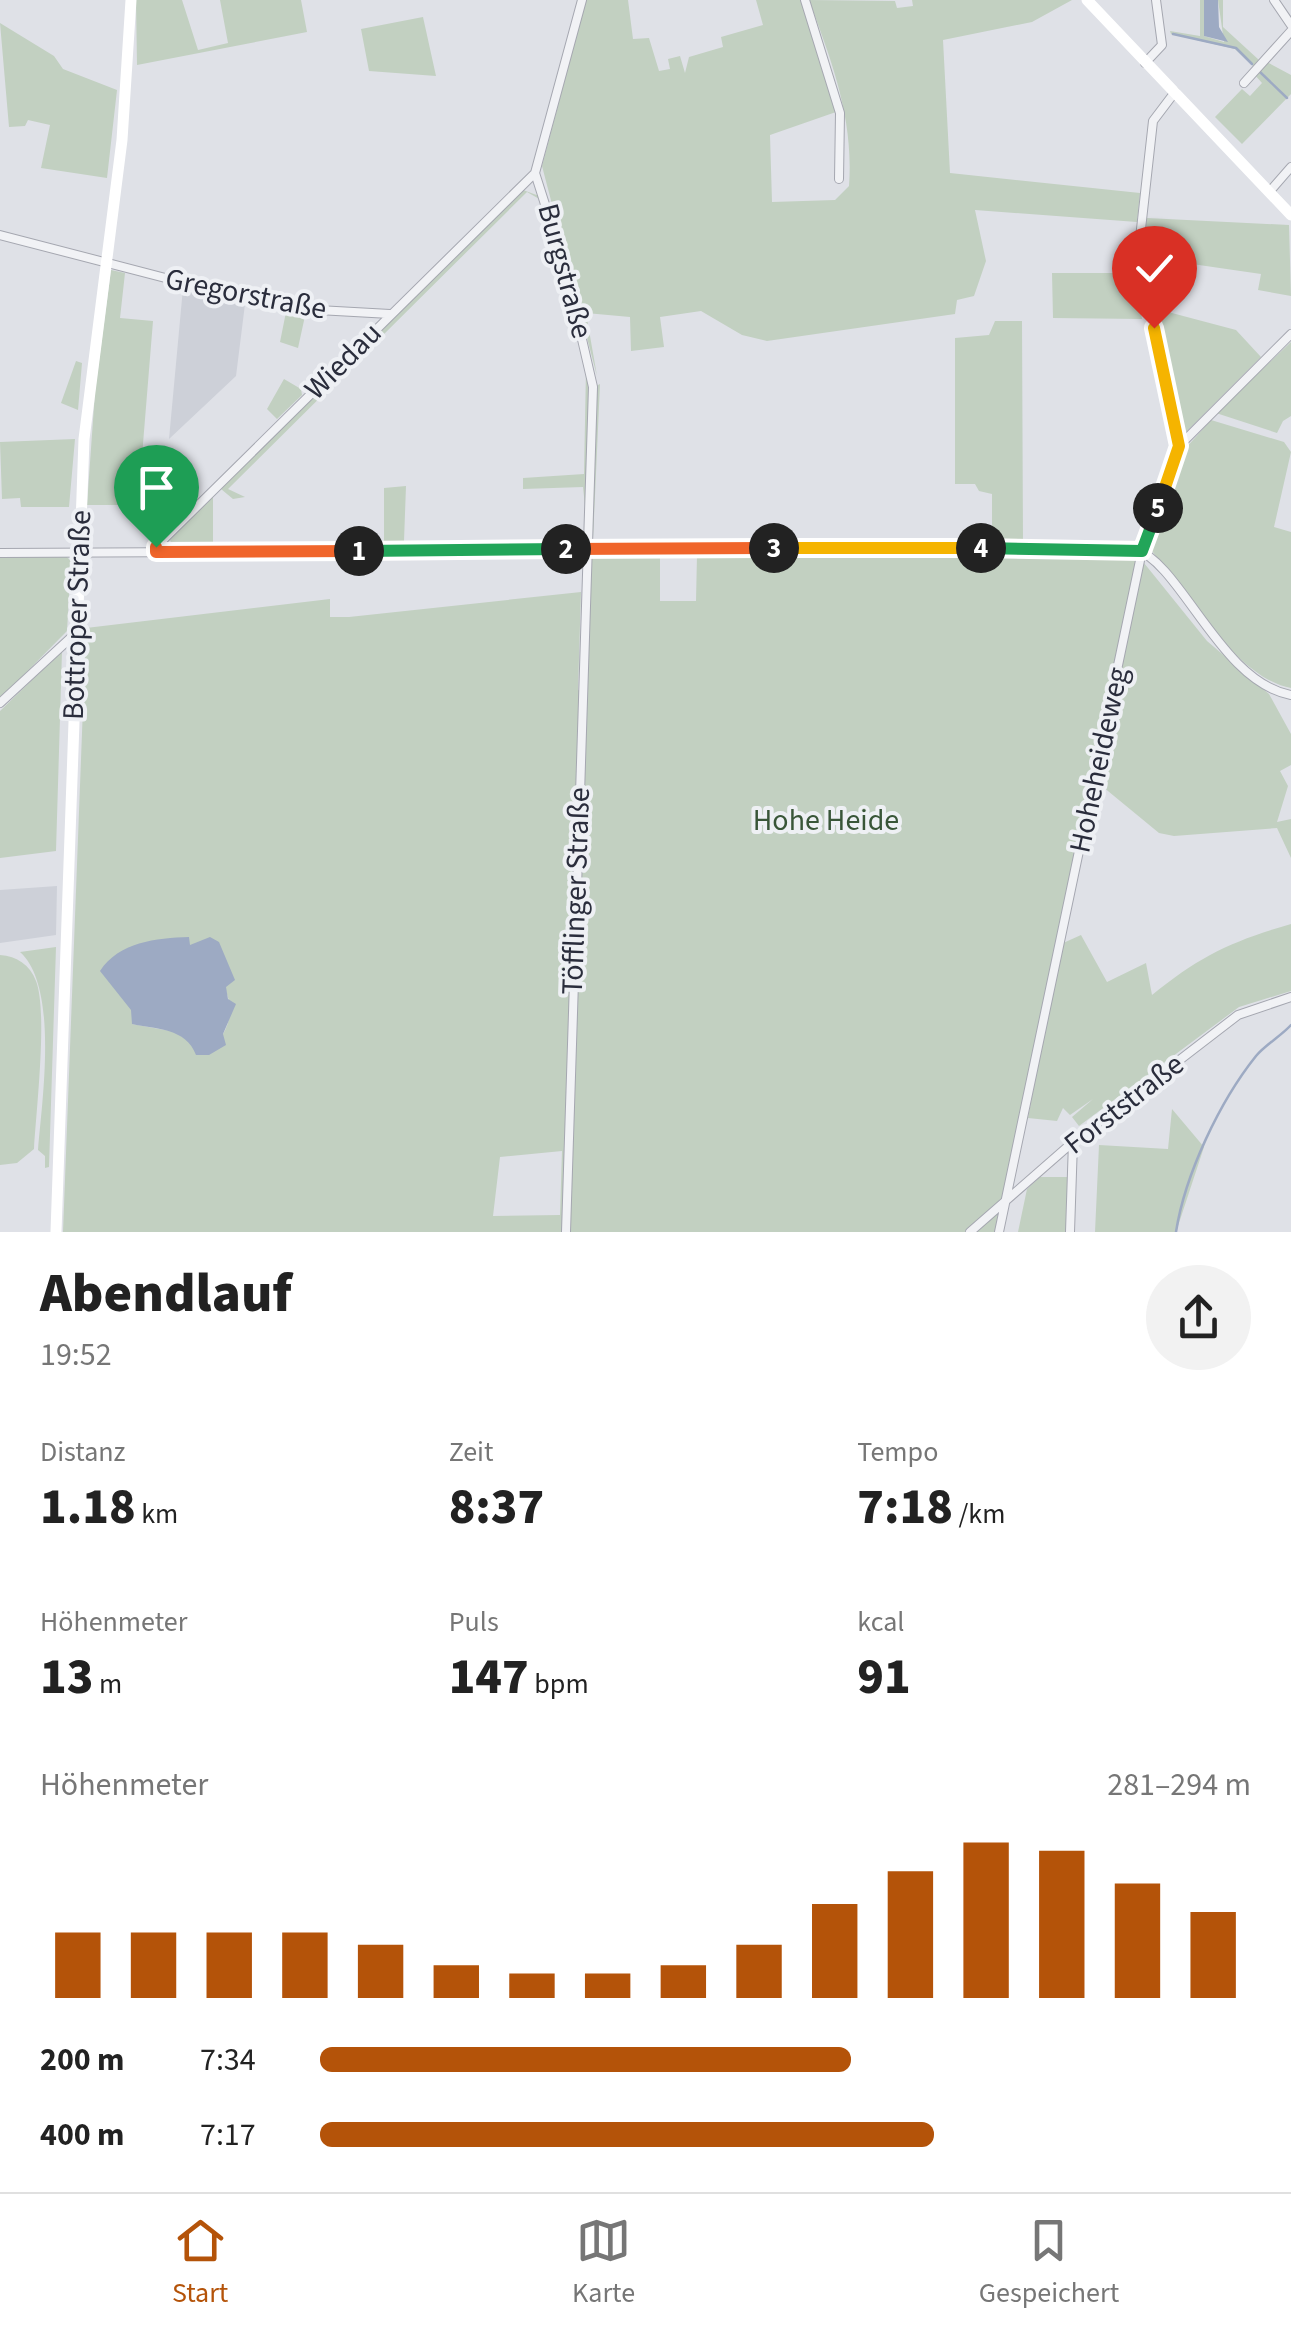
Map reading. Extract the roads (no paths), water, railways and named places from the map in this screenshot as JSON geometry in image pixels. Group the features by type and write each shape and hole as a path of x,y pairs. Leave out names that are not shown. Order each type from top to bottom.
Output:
{"main road":[{"name":"Bottroper Straße","path":"56,1232 79,553 88,401 122,140 131,0"},
{"path":"1087,0 1291,215"}],"street":[{"name":"Burgstraße","path":"582,0 535,173 554,225 592,370 586,549"},
{"path":"805,0 840,112 840,179"},
{"path":"1145,63 1162,45 1156,0"},
{"path":"1244,83 1291,28 1274,0"},
{"path":"1174,92 1152,121 1139,247 1179,446"},
{"path":"1271,190 1291,167"},
{"name":"Wiedau","path":"156,552 162,541 535,173"},
{"name":"Gregorstraße","path":"0,236 223,294 318,310 390,314"},
{"name":"Hoheheideweg","path":"999,1232 1142,551 1179,446 1291,334"},
{"path":"0,553 1113,547 1142,551 1207,632 1266,686 1291,694"},
{"name":"Töfflinger Straße","path":"566,1232 586,549"},
{"path":"0,704 76,632"},
{"name":"Forststraße","path":"970,1232 1073,1142 1238,1015 1291,997"},
{"path":"1070,1232 1073,1142"}],"water":[{"path":"1204,0 1218,0 1219,27 1228,42 1204,36"},
{"path":"189,937 190,945 210,937 219,942 235,980 226,987 228,999 236,1004 223,1034 226,1045 209,1055 196,1055 178,1035 132,1024 131,1010 100,971 128,948"}],"waterway":[{"path":"1173,34 1236,48 1252,64"},
{"path":"1260,72 1287,98"},
{"path":"1176,1232 1187,1186 1217,1116 1256,1056 1291,1025"}],"park label":[{"name":"Hohe Heide","path":"826,820"}]}
